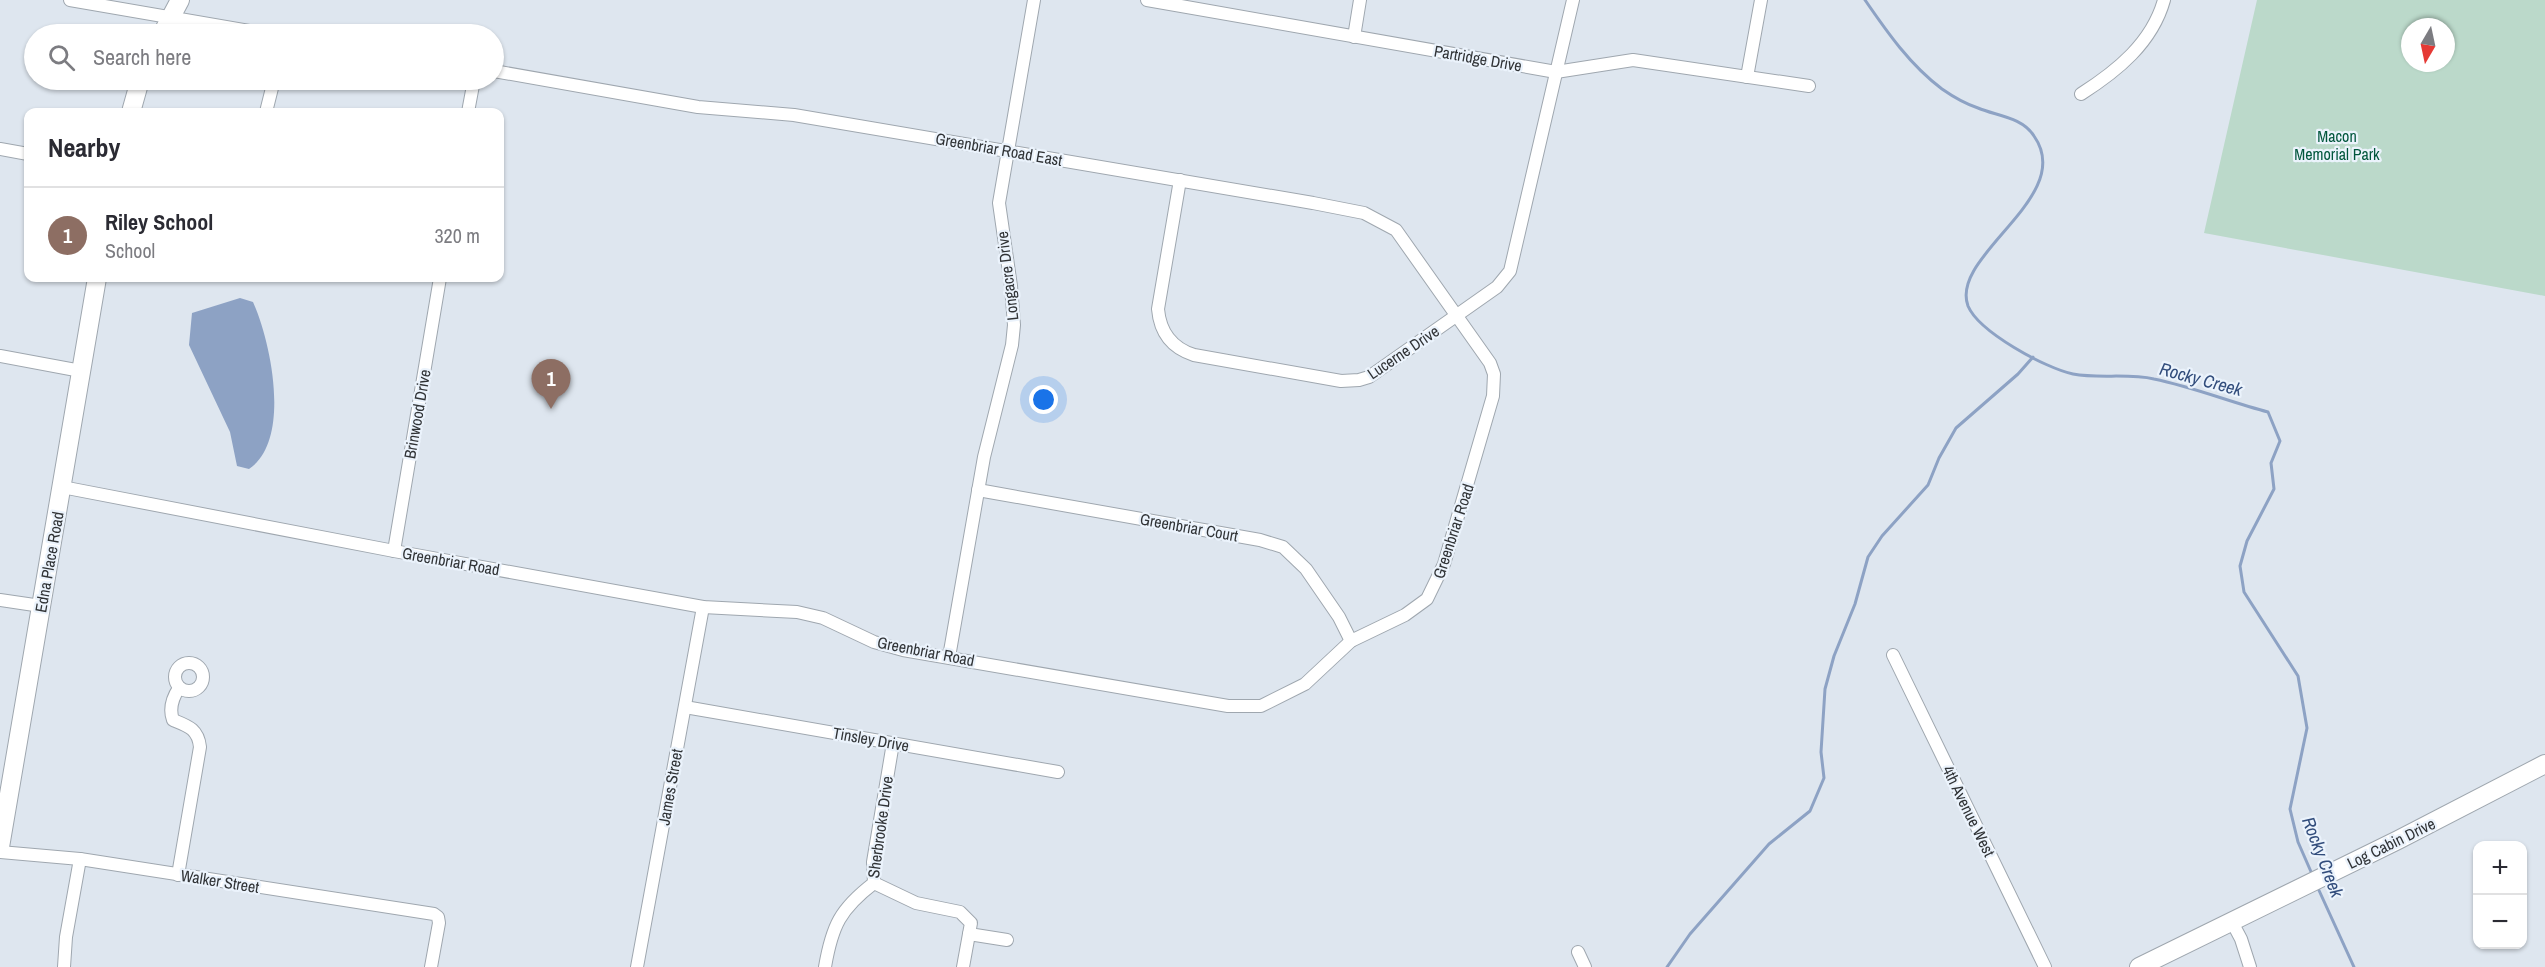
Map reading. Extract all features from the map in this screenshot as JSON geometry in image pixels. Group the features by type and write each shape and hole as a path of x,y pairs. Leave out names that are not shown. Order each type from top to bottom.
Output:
{"street":[{"path":"70,0 210,24"},
{"path":"167,24 180,0"},
{"name":"Longacre Drive","path":"949,657 978,490 1014,325 999,203 1034,0"},
{"name":"Partridge Drive","path":"1147,0 1556,72 1633,60 1809,86"},
{"path":"1354,37 1360,0"},
{"name":"Lucerne Drive","path":"1180,180 1158,309 1159,321 1167,336 1184,352 1341,381 1359,380 1379,371 1497,287 1510,271 1573,0"},
{"path":"1748,76 1761,0"},
{"path":"2081,94 2100,82 2137,51 2157,19 2164,0"},
{"name":"Greenbriar Road East","path":"504,73 698,107 794,115 1007,149 1364,213 1396,230 1457,314"},
{"path":"132,108 137,90"},
{"path":"267,108 272,90"},
{"path":"469,108 472,90"},
{"path":"0,149 24,153"},
{"name":"Edna Place Road","path":"0,847 96,282"},
{"name":"Brinwood Drive","path":"394,552 439,282"},
{"name":"Greenbriar Road","path":"62,487 394,552 703,607 797,612 823,618 874,642 1228,706 1261,706 1305,684 1351,641 1405,615 1427,599 1444,564 1495,383 1490,363 1457,314"},
{"path":"0,356 81,371"},
{"name":"Greenbriar Court","path":"978,490 1260,540 1283,547 1321,589 1351,641"},
{"path":"0,600 41,606"},
{"name":"James Street","path":"637,967 703,607"},
{"name":"4th Avenue West","path":"1893,655 2044,967"},
{"path":"178,688 174,696 172,720 194,730 199,737 200,747 178,874"},
{"name":"Tinsley Drive","path":"685,707 1058,772"},
{"name":"Sherbrooke Drive","path":"825,967 829,943 839,917 858,896 874,884 873,862 893,743"},
{"name":"Log Cabin Drive","path":"2139,967 2545,764"},
{"name":"Walker Street","path":"0,852 80,859 405,909 438,917 431,967"},
{"path":"64,966 80,859"},
{"path":"874,884 916,903 960,912 971,923 963,967"},
{"path":"2232,922 2241,939 2250,967"},
{"path":"969,934 1007,940"},
{"path":"1578,952 1585,967"}],"green space":[{"name":"Macon Memorial Park","path":"2257,0 2545,0 2545,296 2204,233"}],"water":[{"path":"240,298 253,302 260,319 271,365 274,390 274,414 270,436 262,455 249,469 237,466 230,432 189,345 192,313"}],"waterway":[{"name":"Rocky Creek","path":"1865,0 1900,48 1930,80 1964,102 2023,125 2034,136 2043,159 2039,181 2027,203 1976,266 1967,287 1968,306 1985,327 2030,357 2073,374 2154,379 2268,412 2280,441 2271,463 2274,489 2247,541 2240,566 2244,592 2298,676 2307,728 2290,809 2298,842 2312,874"},
{"path":"1667,967 1690,934 1769,844 1810,811 1824,778 1821,752 1825,689 1834,656 1855,604 1868,557 1882,536 1928,485 1939,458 1956,428 2018,374 2033,357"},
{"name":"Rocky Creek","path":"2317,886 2354,967"}],"place":[{"name":"Riley School","path":"551,409"}]}
